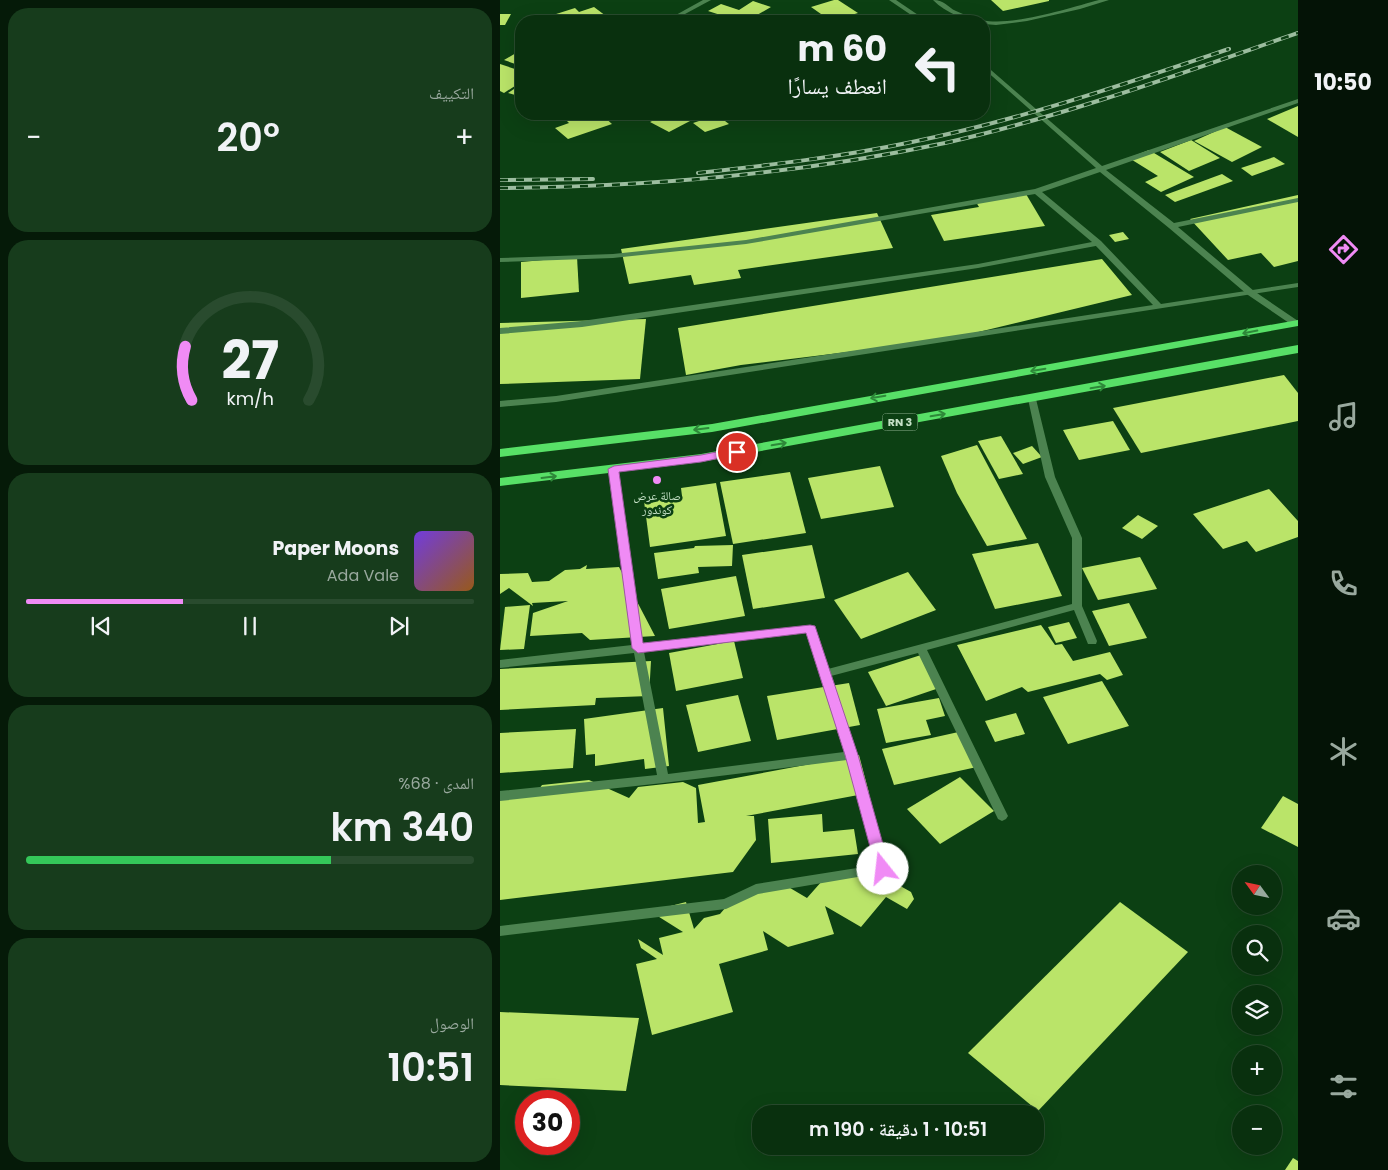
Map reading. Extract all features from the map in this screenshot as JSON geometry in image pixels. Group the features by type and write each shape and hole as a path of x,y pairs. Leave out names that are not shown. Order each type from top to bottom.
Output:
{"highway":[{"name":"RN 3","path":"500,453 712,428 1172,347 1296,323"},
{"name":"RN 3","path":"500,482 701,458 1298,349"}],"street":[{"path":"679,15 708,0"},
{"path":"892,0 915,15"},
{"path":"936,0 961,15"},
{"path":"990,22 1004,22 1074,9 1106,0"},
{"path":"990,71 1101,169 1251,293 1296,323"},
{"path":"500,260 613,256 746,242 1037,191 1298,101"},
{"path":"1037,191 1098,243 1160,307"},
{"path":"1172,226 1298,200"},
{"path":"500,330 582,324 978,266 1098,243"},
{"path":"500,404 556,399 1298,285"},
{"path":"1032,398 1050,477 1078,538 1077,606 1092,641"},
{"path":"614,469 638,648 662,779"},
{"path":"825,674 1077,606"},
{"path":"500,664 810,629 852,755 883,869 756,889 726,904 500,931"},
{"path":"921,649 1002,816"},
{"path":"500,796 662,779 852,755"}],"building":[{"path":"838,0 858,13 851,15 822,15 811,7"},
{"path":"991,0 1049,0 1049,1 1003,11"},
{"path":"753,1 771,7 757,15 720,15 708,11 721,4 739,10"},
{"path":"594,7 605,15 553,15 575,8 579,12"},
{"path":"500,14 511,14 505,25 500,25"},
{"path":"515,54 515,64 504,60"},
{"path":"500,64 515,69 515,86 504,93 500,91"},
{"path":"515,88 515,95 508,93"},
{"path":"1298,106 1298,137 1267,119"},
{"path":"566,120 608,120 612,124 568,139 555,128 569,123"},
{"path":"654,120 690,121 669,132 650,122"},
{"path":"702,120 724,120 729,124 705,132 693,123"},
{"path":"1225,127 1262,147 1232,162 1194,141"},
{"path":"1191,140 1220,158 1189,171 1160,152"},
{"path":"1149,150 1194,177 1161,192 1145,182 1158,176 1129,158"},
{"path":"1274,157 1285,164 1252,176 1241,168"},
{"path":"1222,174 1233,181 1175,202 1165,195"},
{"path":"1026,194 1045,226 944,241 931,215 979,207 976,202"},
{"path":"1298,195 1298,261 1274,267 1261,253 1228,260 1190,219"},
{"path":"877,213 893,248 738,270 741,278 694,285 691,275 629,284 621,249"},
{"path":"1123,232 1129,239 1115,242 1109,235"},
{"path":"577,257 579,292 521,298 521,262"},
{"path":"1102,259 1132,295 945,340 741,365 686,375 678,328"},
{"path":"646,319 640,379 500,384 500,323"},
{"path":"1284,375 1298,393 1298,421 1141,453 1113,408"},
{"path":"1113,421 1130,450 1079,460 1063,430"},
{"path":"1001,436 1023,474 999,479 978,441"},
{"path":"977,445 1027,539 987,546 957,493 941,456"},
{"path":"1032,446 1042,457 1023,464 1013,453"},
{"path":"880,466 894,507 821,519 808,478"},
{"path":"790,472 806,533 733,544 720,482"},
{"path":"716,483 726,536 650,547 644,501 682,496 681,488"},
{"path":"1269,489 1298,521 1298,537 1256,552 1247,541 1223,549 1193,514"},
{"path":"1138,515 1158,526 1142,539 1122,528"},
{"path":"1038,543 1062,596 995,609 972,554"},
{"path":"733,545 732,566 698,567 699,573 658,579 654,553 694,548 695,546"},
{"path":"812,545 825,598 753,609 742,555"},
{"path":"1140,557 1157,589 1098,600 1082,568"},
{"path":"587,565 586,569 619,567 655,636 590,640 582,633 530,636 533,613 568,601 532,603 533,606 509,588 500,594 500,574 528,573 532,582 549,581 565,570 580,569"},
{"path":"908,572 936,610 861,639 834,600"},
{"path":"736,576 745,616 669,629 661,589"},
{"path":"1129,603 1147,638 1109,646 1092,611"},
{"path":"530,605 524,649 500,650 505,607"},
{"path":"1069,622 1077,638 1056,643 1048,627"},
{"path":"1041,625 1055,645 1062,644 1073,661 1110,652 1123,675 1107,680 1100,674 1028,692 1022,687 986,701 957,645"},
{"path":"734,641 743,678 676,691 669,653"},
{"path":"921,655 942,687 886,706 868,672"},
{"path":"651,661 649,696 596,698 595,705 500,710 500,669"},
{"path":"1102,681 1129,726 1068,744 1043,697"},
{"path":"849,683 860,725 777,740 767,696"},
{"path":"738,695 751,741 698,752 686,705"},
{"path":"939,698 945,716 926,720 931,735 886,743 877,709"},
{"path":"663,708 669,766 645,769 644,759 595,766 595,754 586,755 584,719"},
{"path":"1016,713 1025,734 995,742 985,721"},
{"path":"576,729 573,768 500,773 500,733"},
{"path":"963,731 977,767 894,785 882,749"},
{"path":"859,755 869,793 746,816 754,816 756,840 733,872 500,900 500,800 534,796 542,785 589,780 629,798 638,787 683,782 696,788 698,823 705,822 698,785"},
{"path":"960,777 994,811 940,844 907,809"},
{"path":"1283,796 1298,804 1298,847 1261,828"},
{"path":"822,814 823,832 854,829 858,854 771,863 768,819"},
{"path":"870,869 911,892 914,899 907,909 886,897 861,927 825,906 834,934 788,947 763,931 768,950 719,964 733,1012 652,1035 636,964 657,959 641,948 638,939 663,955 659,938 683,932 656,915 655,910 686,902 694,929 704,918 720,914 738,893 785,885 807,898 822,881"},
{"path":"1120,902 1188,952 1044,1105 1031,1105 968,1053"},
{"path":"500,1012 639,1018 626,1091 500,1085"},
{"path":"1293,1158 1298,1161 1298,1170 1285,1170"}],"railway":[{"path":"500,188 612,185 724,177 779,171 890,154 990,132 1079,107 1298,33"},
{"path":"698,173 832,156 952,133 1072,100 1229,49"},
{"path":"500,180 593,179"}],"place":[{"name":"صالة عرض كوندور","path":"657,480"}],"route":[{"path":"737,452 614,469 638,648 810,629 852,755 883,869"}]}
